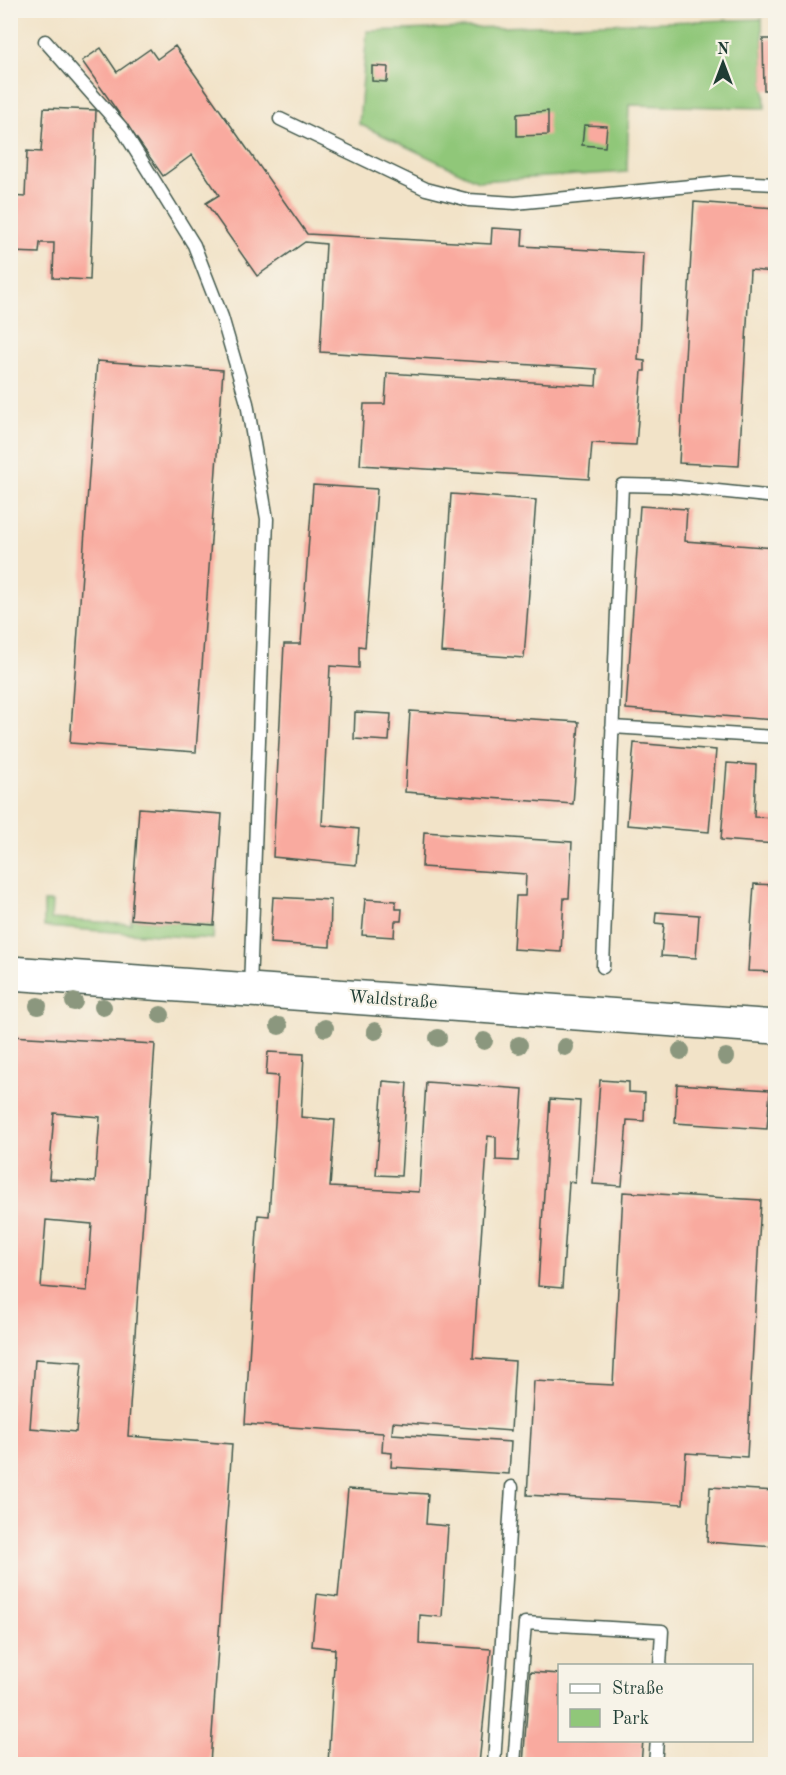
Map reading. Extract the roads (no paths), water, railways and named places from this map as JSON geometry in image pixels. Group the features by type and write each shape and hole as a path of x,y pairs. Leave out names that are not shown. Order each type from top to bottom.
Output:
{"main road":[{"name":"Waldstraße","path":"10,973 776,1027"}],"lane":[{"path":"45,41 122,127 194,245 222,317 247,403 267,519 250,989"},
{"path":"280,119 426,189 469,200 515,202 721,183 776,184"},
{"path":"603,967 622,485 669,486 776,497"},
{"path":"612,727 776,736"},
{"path":"494,1764 512,1487"},
{"path":"514,1764 525,1623 662,1631 660,1664"},
{"path":"655,1764 657,1742"}]}
